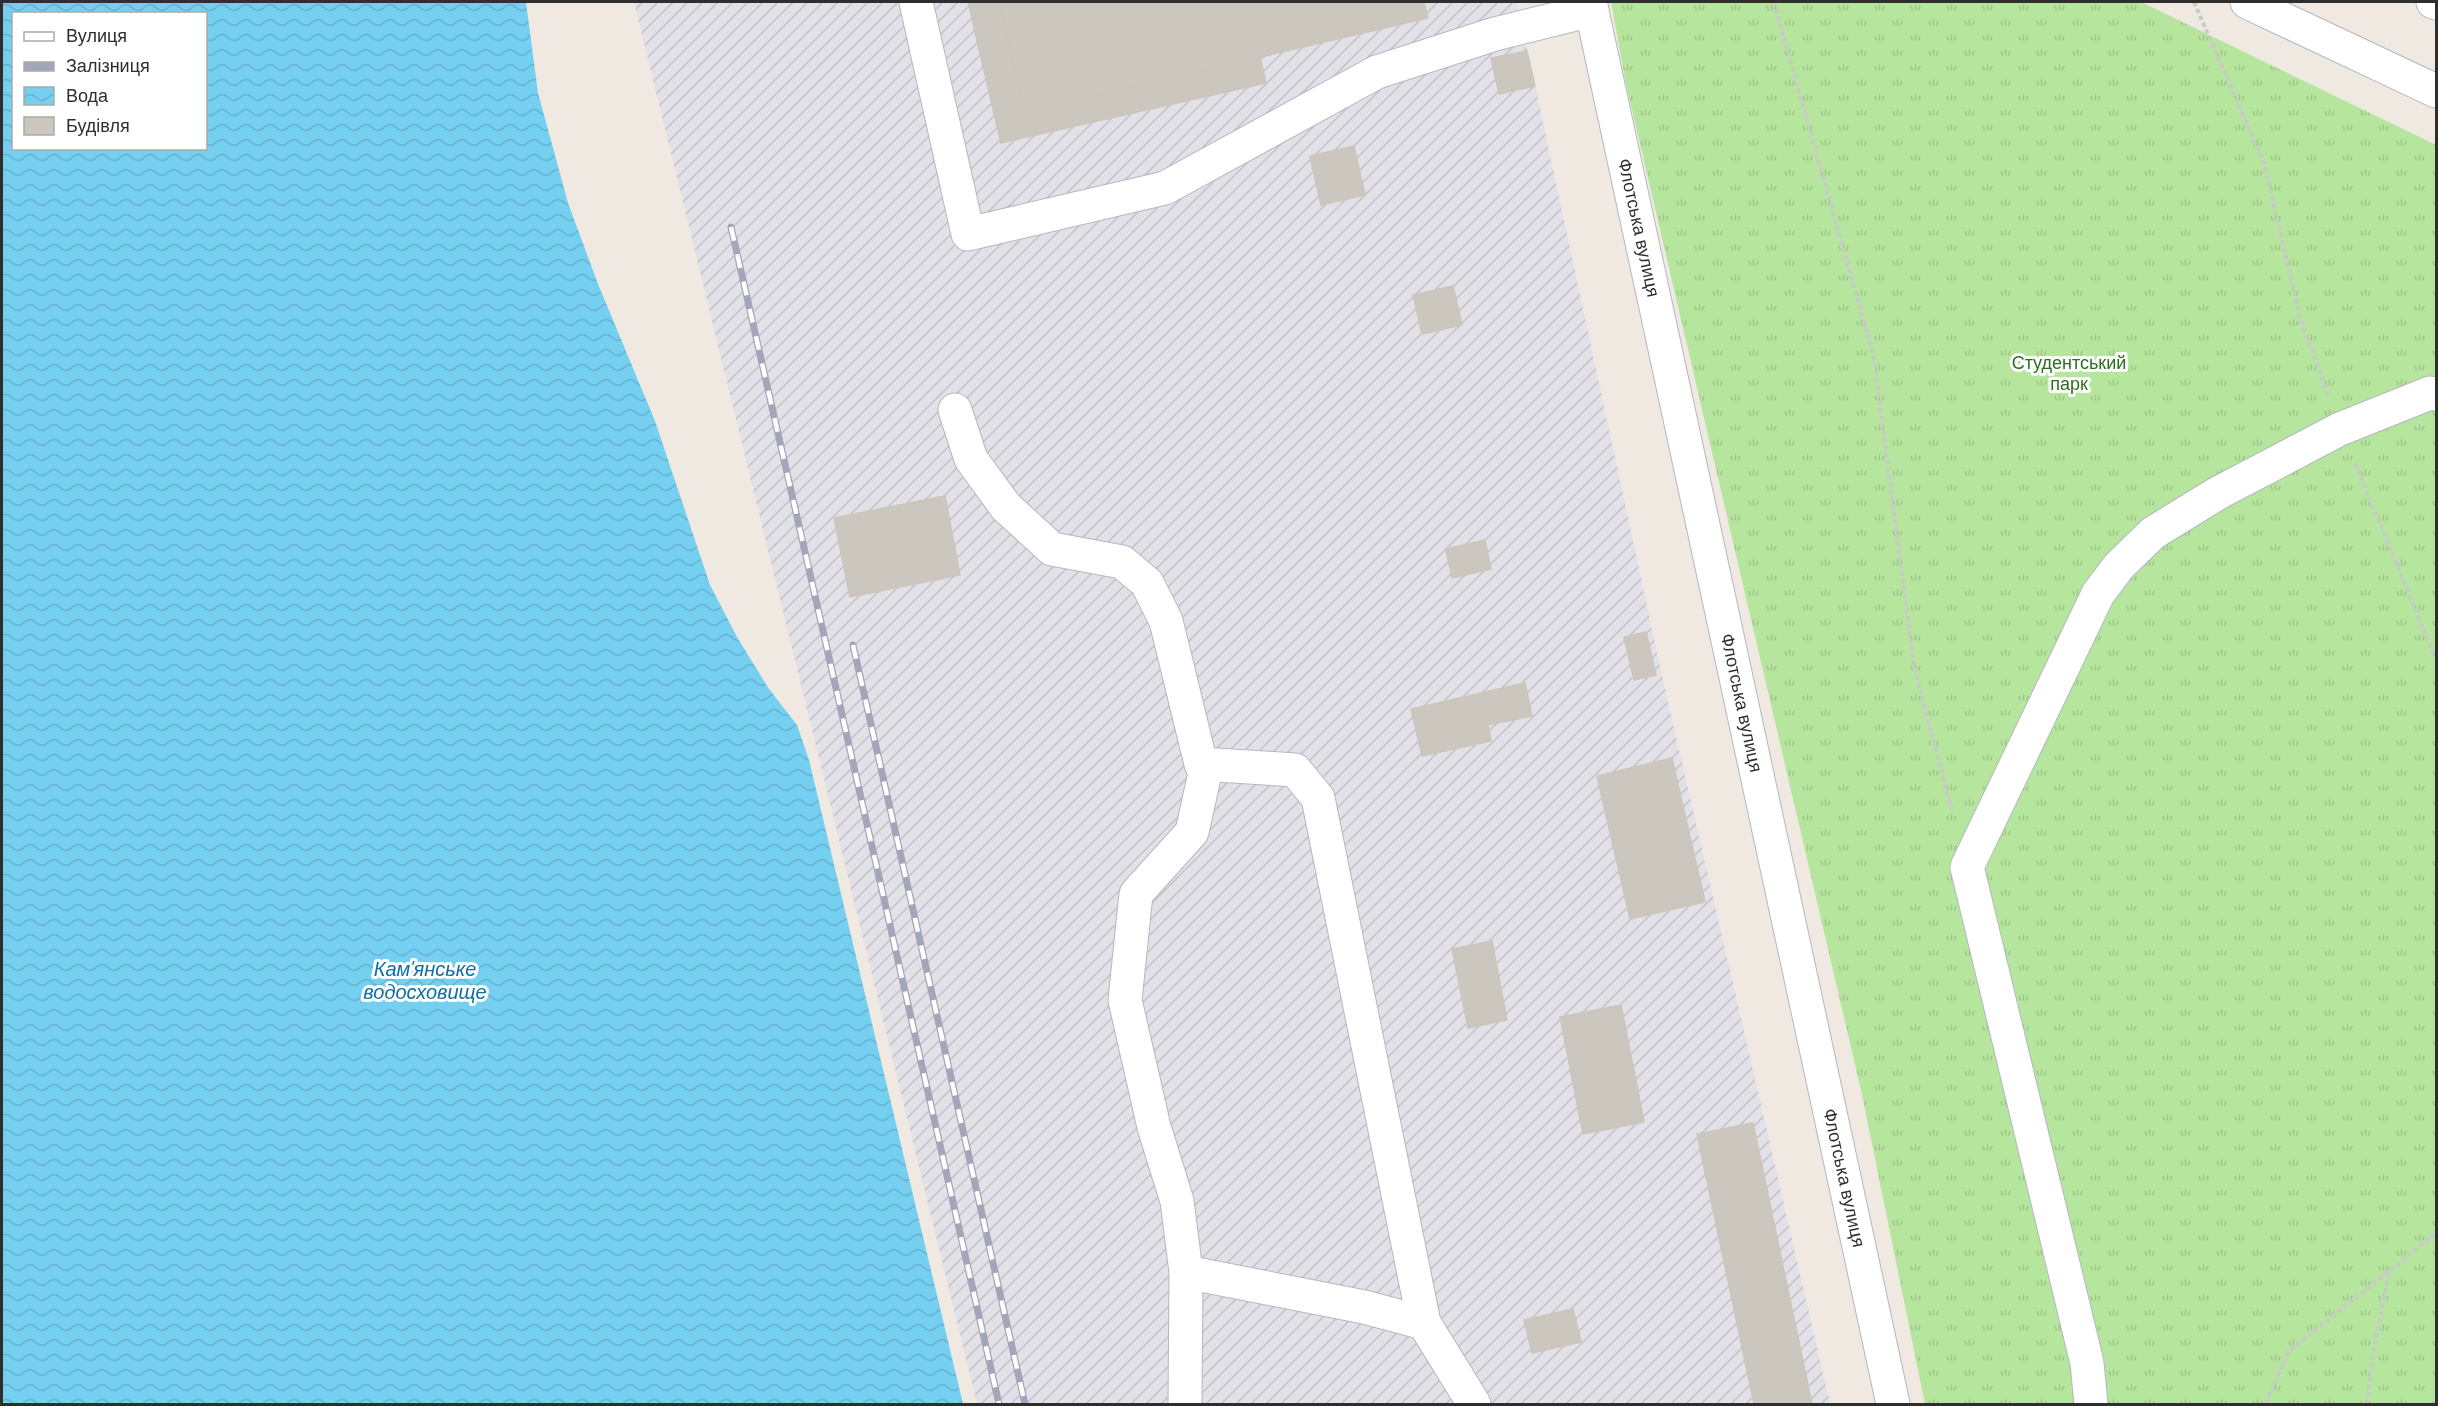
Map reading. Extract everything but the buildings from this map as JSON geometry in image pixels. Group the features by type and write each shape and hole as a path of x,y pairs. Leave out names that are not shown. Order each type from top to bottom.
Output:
{"street":[{"path":"916,2 968,234 1165,188 1377,72 1591,6"},
{"path":"2247,2 2436,91"},
{"name":"Флотська вулиця","path":"1591,6 1893,1404"},
{"path":"2091,1404 2087,1363 1967,867 2098,594 2119,566 2153,533 2218,493 2340,429 2430,393 2436,394"},
{"path":"955,410 971,459 1006,507 1052,549 1122,562 1147,583 1166,621 1201,764 1295,770 1318,798 1424,1323 1474,1404"},
{"path":"1185,1404 1186,1272 1177,1201 1154,1127 1125,1000 1136,894 1192,832 1207,764"},
{"path":"1186,1272 1364,1307 1424,1323"}],"path":[{"path":"1774,2 1874,358 1914,667 1967,867"},
{"path":"2194,2 2264,163 2300,318 2340,429 2436,660"},
{"path":"2266,1404 2288,1352 2436,1233"},
{"path":"2367,1404 2373,1356 2389,1270"}],"shaded area":[{"path":"634,2 1517,2 1662,676 1830,1404 977,1404"}],"green space":[{"name":"Студентський парк","path":"1611,2 2141,2 2436,145 2436,1404 1925,1404 1861,1090 1626,84"}],"water":[{"name":"Кам'янське водосховище","path":"2,2 526,2 538,93 568,203 598,284 655,421 710,585 737,637 769,689 797,725 809,760 963,1404 2,1404"}],"railway":[{"path":"731,227 999,1404"},
{"path":"853,645 1025,1404"}]}
